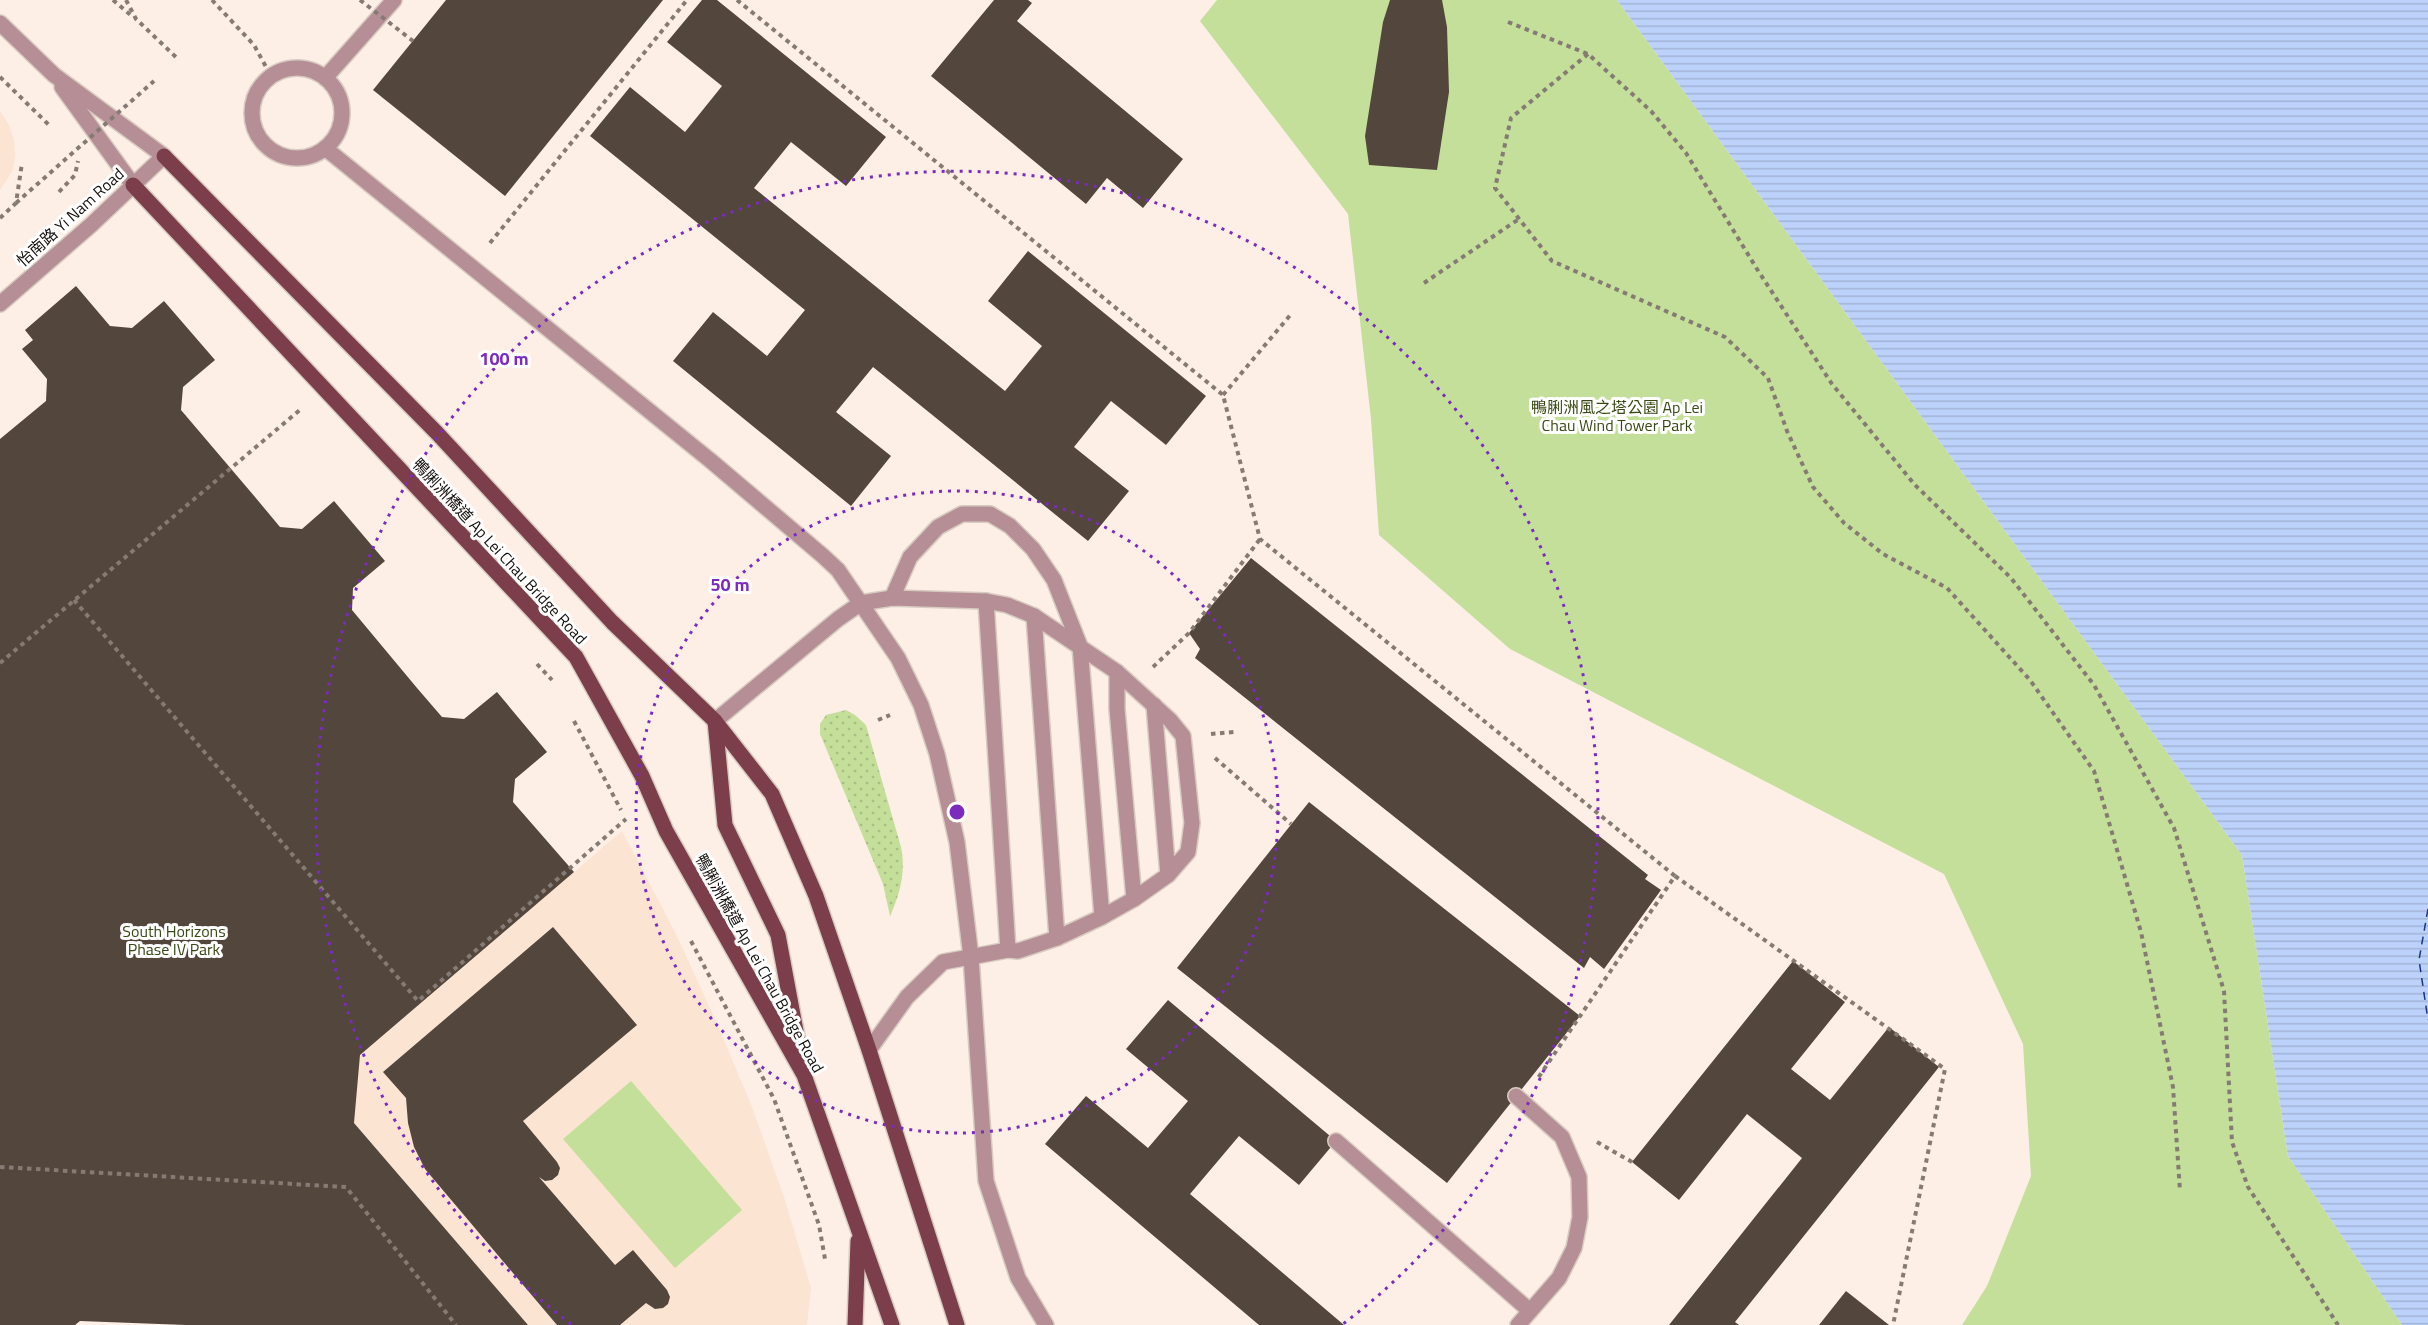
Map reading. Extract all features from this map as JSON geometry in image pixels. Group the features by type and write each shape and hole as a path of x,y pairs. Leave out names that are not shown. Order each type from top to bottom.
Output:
{"main road":[{"name":"鴨脷洲橋道 Ap Lei Chau Bridge Road","path":"164,156 437,433 612,622 715,721 772,794 816,896 869,1050 957,1325"},
{"name":"鴨脷洲橋道 Ap Lei Chau Bridge Road","path":"133,185 576,657 642,776 666,831 804,1075 892,1325"},
{"path":"715,721 725,825 778,935 804,1075"},
{"path":"855,1325 858,1232"}],"street":[{"path":"325,78 394,0"},
{"name":"鴨脷洲橋道 Ap Lei Chau Bridge Road","path":"0,23 54,75 164,156"},
{"path":"299,68 313,71 325,78 334,88 340,100 342,113 340,126 334,139 325,148 312,155 298,158 271,149 260,139 254,126 252,112 254,98 261,86 271,76 284,70 299,68"},
{"name":"鴨脷洲橋道 Ap Lei Chau Bridge Road","path":"54,75 133,185"},
{"path":"325,148 788,526 837,570 902,667 921,705 937,754 957,842 971,957 986,1181 1018,1278 1046,1325"},
{"name":"怡南路 Yi Nam Road","path":"0,304 92,225 164,156"},
{"path":"892,598 910,557 938,527 962,514 990,514 1010,526 1033,549 1054,580 1080,646 1102,917"},
{"path":"715,721 838,619 861,603 892,598 986,601 1007,605 1034,616 1080,646 1117,672 1184,736 1192,823 1188,852 1168,874 1134,899 1057,938 1018,951 943,962 907,996 869,1050"},
{"path":"986,601 1008,951"},
{"path":"1034,616 1057,938"},
{"path":"1117,672 1117,709 1134,899"},
{"path":"1154,705 1168,874"},
{"path":"1516,1096 1562,1137 1579,1178 1580,1217 1574,1248 1559,1278 1518,1325"},
{"path":"1336,1141 1530,1311"}],"path":[{"path":"113,0 178,59"},
{"path":"126,0 136,19"},
{"path":"212,0 254,45 271,76"},
{"path":"360,0 413,41"},
{"path":"471,267 687,0"},
{"path":"737,0 1223,395 1260,539 1675,876 1945,1069 1893,1325"},
{"path":"1508,22 1588,54 1651,111 1686,153 1757,270 1832,384 1915,485 2011,578 2094,685 2174,828 2224,990 2232,1142 2248,1186 2338,1325"},
{"path":"1588,54 1511,118 1495,188 1552,261 1725,337 1768,378 1787,431 1813,487 1844,524 1883,554 1947,588 2030,680 2094,771 2141,932 2160,1020 2173,1087 2180,1191"},
{"path":"0,77 55,131"},
{"path":"0,218 154,81"},
{"path":"58,192 75,175 78,166 77,155 71,146"},
{"path":"16,203 22,163"},
{"path":"1424,283 1519,219"},
{"path":"1223,395 1292,313"},
{"path":"0,663 304,406"},
{"path":"1133,687 1189,633 1260,539"},
{"path":"74,600 417,1002 626,819"},
{"path":"536,663 557,690"},
{"path":"878,720 890,715"},
{"path":"572,718 632,830"},
{"path":"1212,755 1291,824"},
{"path":"1536,1082 1675,876"},
{"path":"686,933 774,1099 819,1225 827,1267"},
{"path":"1592,1140 1632,1162"},
{"path":"0,1167 346,1187 456,1325"}],"shaded area":[{"path":"0,111 9,125 14,140 15,155 13,170 0,190"},
{"path":"622,831 675,932 752,1107 784,1197 811,1288 807,1325 528,1325 354,1123 360,1055"}],"green space":[{"name":"鴨脷洲風之塔公園 Ap Lei Chau Wind Tower Park","path":"1217,0 1617,0 2242,855 2288,1156 2402,1325 1962,1325 1987,1286 2031,1176 2023,1044 1944,874 1510,649 1379,535 1371,419 1348,214 1200,21"},
{"path":"846,710 866,725 901,847 903,865 901,883 890,916 883,884 820,734 820,724 826,715"},
{"path":"631,1081 742,1210 675,1268 563,1139"}],"water":[{"path":"1617,0 2428,0 2428,1325 2402,1325 2288,1156 2242,855"}],"building":[{"path":"446,0 663,0 505,196 373,90"},
{"path":"702,0 717,0 886,137 846,186 791,142 754,188 1005,391 1042,346 988,301 1028,251 1206,396 1166,445 1111,401 1074,447 1129,491 1088,541 873,367 836,412 891,456 851,506 673,361 713,312 767,356 805,310 590,136 630,87 685,132 722,86 667,42"},
{"path":"994,0 1028,0 1032,3 1017,21 1183,159 1143,208 1107,178 1086,204 931,76"},
{"path":"1390,0 1442,0 1447,27 1449,92 1437,170 1369,165 1365,136 1383,22"},
{"path":"76,286 110,326 132,328 164,301 215,360 183,387 181,410 280,527 302,529 334,501 385,561 353,588 352,610 417,688 442,717 464,719 497,692 547,752 515,779 513,802 574,872 360,1055 354,1123 528,1325 186,1325 80,1321 75,1325 0,1325 0,439 46,401 47,379 22,349 33,340 25,330"},
{"path":"1251,558 1648,875 1645,879 1661,890 1604,969 1590,957 1584,968 1195,658 1200,649 1189,633"},
{"path":"1309,802 1580,1016 1447,1183 1177,968"},
{"path":"553,927 637,1025 523,1121 560,1168 558,1175 552,1180 545,1181 539,1177 615,1265 633,1250 667,1290 670,1297 668,1304 663,1308 655,1309 646,1303 620,1325 557,1325 425,1169 414,1147 408,1123 406,1098 383,1072"},
{"path":"1793,961 1845,1002 1791,1069 1830,1100 1889,1027 1939,1067 1735,1322 1739,1325 1669,1325 1802,1158 1747,1114 1679,1200 1632,1162"},
{"path":"1168,1000 1336,1141 1299,1185 1239,1136 1190,1194 1344,1325 1259,1325 1045,1144 1086,1096 1148,1148 1188,1101 1126,1049"},
{"path":"1846,1291 1889,1325 1819,1325"}],"ferry route":[{"path":"2428,909 2419,960 2428,1020"}],"park label":[{"name":"South Horizons Phase IV Park","path":"174,940"}]}
